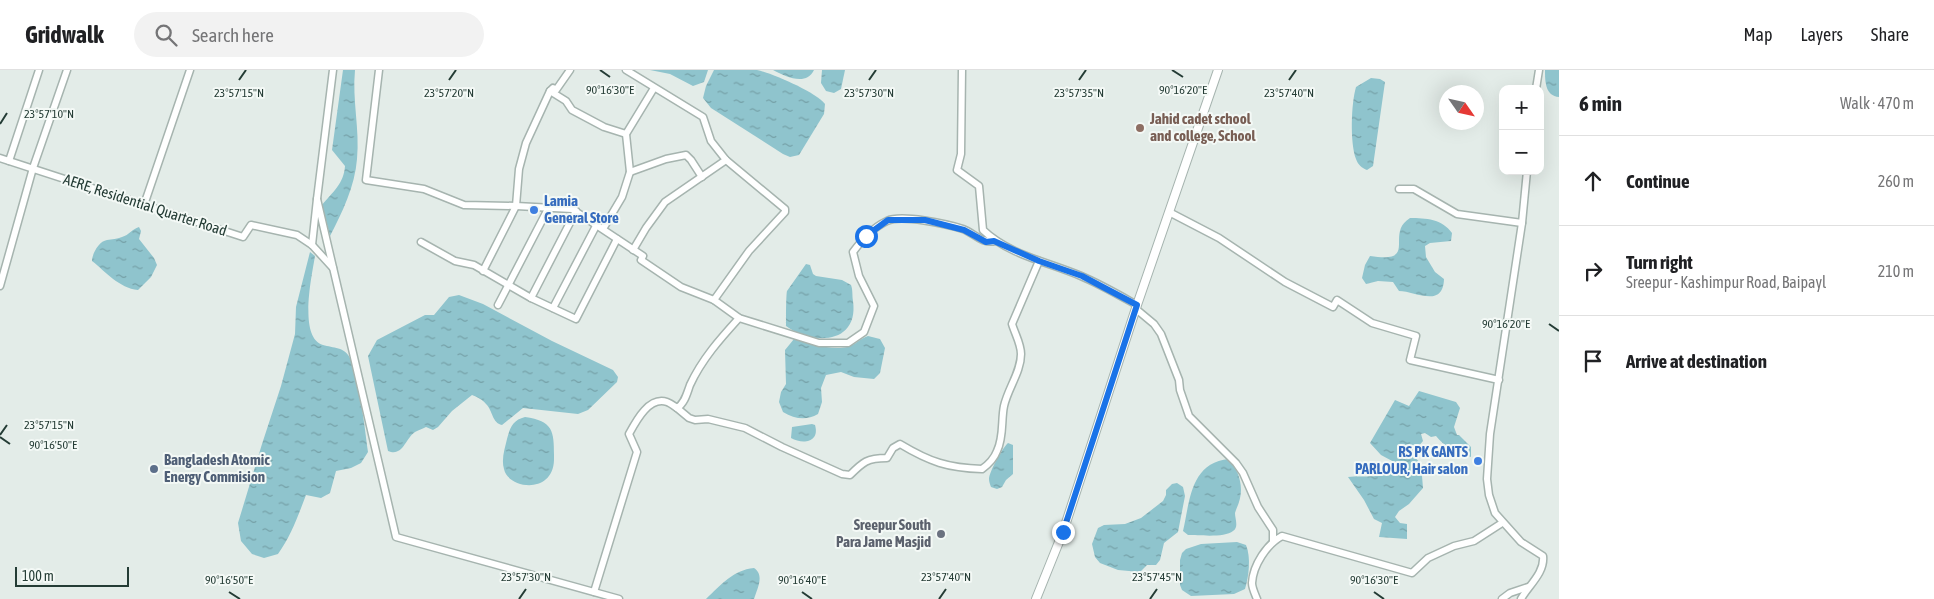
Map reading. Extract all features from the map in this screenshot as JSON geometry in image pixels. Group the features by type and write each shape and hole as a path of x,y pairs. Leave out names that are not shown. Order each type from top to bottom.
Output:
{"street":[{"path":"9,161 39,70"},
{"path":"0,286 33,168 67,70"},
{"path":"144,205 190,70"},
{"path":"312,245 333,70"},
{"path":"379,70 366,180 424,189 464,205 572,209 643,256 640,260 681,287 714,300 739,318 819,343 848,343 864,332 874,306 859,276 853,252 866,236 888,220 925,220 964,230 986,242 994,241"},
{"path":"483,270 516,206 520,169 526,143 550,91 553,88 556,90 570,70"},
{"path":"626,70 703,117 711,141 726,160 785,209 749,251 714,300"},
{"path":"962,70 961,154 957,170 979,186 983,230 994,241 1039,261 1082,276 1136,307 1154,324 1161,334 1179,380 1188,416 1236,463 1243,473 1258,508 1272,530 1273,541"},
{"path":"1036,599 1063,532 1136,307 1218,70"},
{"path":"1537,85 1539,70"},
{"path":"553,308 600,226 622,197 630,172 626,134 654,88"},
{"path":"550,91 566,101 572,110 604,127 626,134"},
{"path":"630,172 666,159 686,155 702,177"},
{"name":"AERE, Residential Quarter Road","path":"0,158 242,237 252,225 297,235 312,245 334,269"},
{"path":"633,250 646,228 666,202 726,160"},
{"path":"1521,599 1537,577 1544,561 1543,556 1521,542 1495,513 1488,495 1487,479 1490,434 1522,223 1527,175"},
{"path":"1400,188 1414,189 1457,214 1522,223"},
{"name":"AERE, Residential Quarter Road","path":"317,199 396,537 594,592"},
{"path":"498,304 549,207"},
{"path":"531,298 576,211"},
{"path":"1169,212 1219,238 1285,282 1333,306 1337,300 1372,323 1416,336 1410,360 1499,380"},
{"path":"421,242 455,261 474,265 508,286 576,319 617,239"},
{"path":"619,599 594,592 637,452 629,434 636,420 652,403 665,401 689,418 696,420 708,419 745,428 842,474 850,475 864,461 875,458 887,458 893,448 900,444 920,456 945,466 982,469 992,461 998,450 1004,406 1020,364 1021,355 1021,347 1012,324 1039,261"},
{"path":"677,408 682,405 691,382 706,357 739,318"},
{"path":"1257,599 1252,584 1258,562 1273,541 1282,536 1412,573 1428,558 1454,546 1474,541 1502,522"},
{"path":"1502,599 1510,593 1528,587"}],"water":[{"path":"343,70 355,70 354,92 358,148 356,169 351,189 330,236 322,205 343,177 345,166 332,150"},
{"path":"650,70 708,70 704,82 693,86 670,74"},
{"path":"714,70 757,70 764,72 804,89 825,104 824,114 799,155 790,157 783,154 711,108 703,98 706,86"},
{"path":"773,70 814,70 806,78 795,79"},
{"path":"822,70 845,70 841,89 834,93 826,91 821,83"},
{"path":"1545,70 1559,70 1559,97 1554,96 1548,91"},
{"path":"1371,78 1380,79 1385,82 1373,166 1367,170 1358,163 1354,152 1352,113 1356,87"},
{"path":"1410,218 1439,222 1452,233 1451,241 1430,243 1425,246 1426,257 1435,272 1444,279 1439,294 1434,296 1399,291 1393,282 1378,281 1366,284 1362,278 1365,265 1370,256 1394,256 1398,252 1400,232 1403,225"},
{"path":"139,227 141,231 139,239 154,258 157,265 151,277 138,290 119,283 92,261 92,258 99,245 104,241 124,236"},
{"path":"310,252 315,256 308,305 311,331 315,340 323,345 342,350 350,358 359,390 368,452 361,463 351,468 336,471 330,493 321,498 306,495 294,526 283,547 278,554 264,558 252,554 241,541 238,523 281,386 295,334 296,307"},
{"path":"806,264 810,265 813,274 816,276 842,280 851,285 853,315 849,326 842,333 832,337 809,337 786,326 787,291"},
{"path":"459,295 483,304 552,341 613,370 618,377 617,382 588,410 578,414 523,408 502,425 496,422 484,402 472,395 452,411 438,427 433,430 426,427 416,431 397,452 388,451 368,356 377,340 425,315 434,315 449,297"},
{"path":"868,336 880,339 885,348 880,373 874,379 854,377 841,372 826,375 821,388 822,402 818,414 809,418 800,418 783,412 779,402 781,392 786,384 785,350 794,339 822,346 844,348"},
{"path":"1419,391 1456,402 1460,408 1454,427 1457,435 1471,447 1471,457 1447,446 1436,436 1431,437 1425,433 1421,434 1423,441 1412,454 1421,464 1423,488 1395,517 1400,523 1407,524 1407,539 1379,537 1382,523 1374,519 1348,477 1387,474 1397,467 1394,462 1381,455 1370,443 1395,400 1409,406"},
{"path":"525,417 535,419 547,425 553,436 554,460 552,471 539,484 521,484 513,481 507,476 503,465 504,450 511,428 515,422"},
{"path":"815,425 816,431 813,438 809,441 791,438 792,427"},
{"path":"1008,443 1013,445 1013,474 1002,487 997,489 991,487 989,480 997,460"},
{"path":"1229,459 1238,474 1241,485 1239,503 1235,513 1235,529 1224,535 1188,535 1183,531 1194,485 1206,468 1216,462"},
{"path":"1177,483 1183,487 1185,496 1178,532 1164,543 1160,560 1156,565 1147,565 1140,572 1118,570 1100,563 1095,557 1092,544 1098,528 1104,525 1125,524 1141,518 1163,501 1166,490 1172,484"},
{"path":"1237,542 1246,545 1249,555 1245,589 1234,594 1191,596 1182,590 1180,585 1180,560 1182,553 1186,549 1201,544"},
{"path":"754,568 760,578 754,599 706,599 734,575"}],"place":[{"name":"Jahid cadet school and college, School","path":"1140,128"},
{"name":"Lamia General Store","path":"534,210"},
{"name":"RS PK GANTS PARLOUR, Hair salon","path":"1478,461"},
{"name":"Bangladesh Atomic Energy Commision","path":"154,469"},
{"name":"Sreepur South Para Jame Masjid","path":"941,534"}],"route":[{"path":"866,236 888,220 925,220 964,230 986,242 994,241 1039,261 1082,276 1137,305 1063,532"}]}
